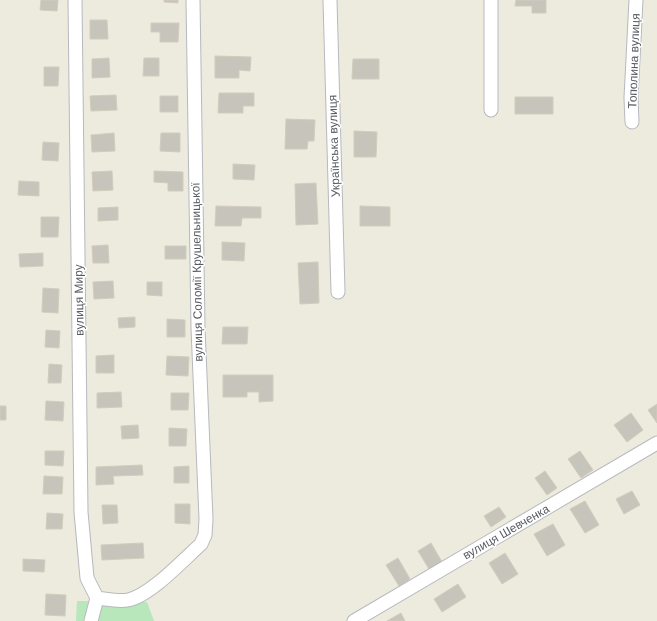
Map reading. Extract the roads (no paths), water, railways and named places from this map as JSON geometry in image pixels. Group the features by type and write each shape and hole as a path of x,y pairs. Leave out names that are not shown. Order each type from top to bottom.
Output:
{"street":[{"name":"вулиця Миру","path":"75,0 81,512 87,578 97,598"},
{"name":"вулиця Соломії Крушельницької","path":"97,598 118,601 136,598 152,588 201,544 205,535 206,519 198,320 193,0"},
{"name":"Українська вулиця","path":"330,0 338,292"},
{"path":"491,0 491,110"},
{"name":"Тополина вулиця","path":"632,122 636,0"},
{"name":"вулиця Шевченка","path":"354,621 657,443"},
{"path":"92,621 97,598"}]}
